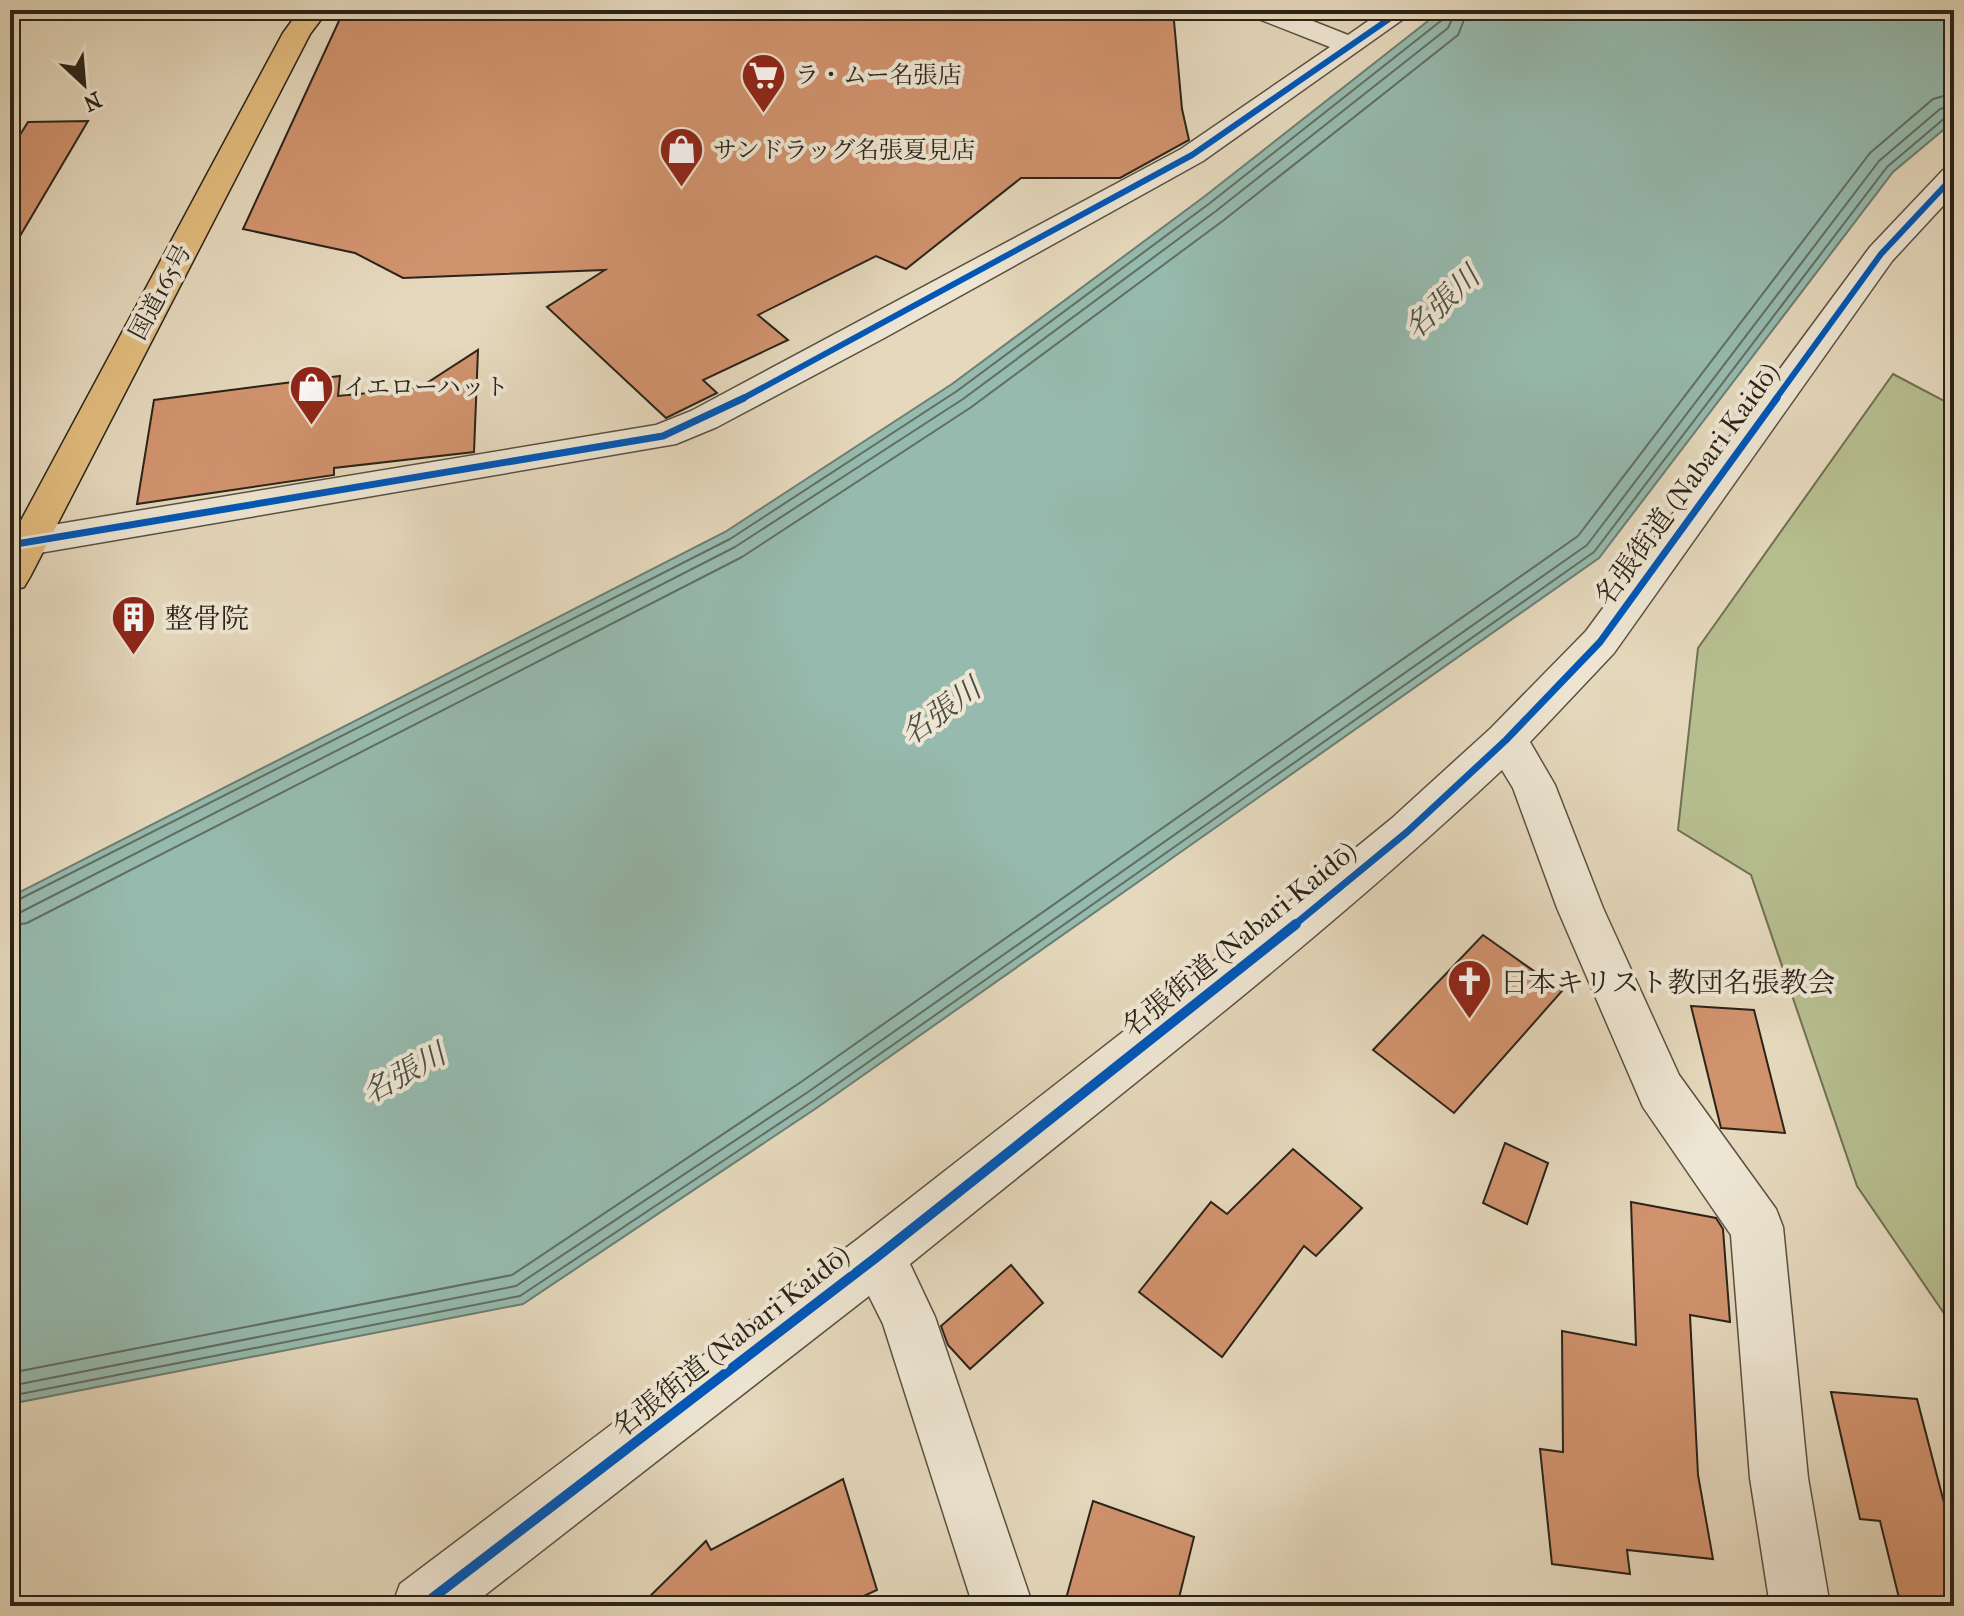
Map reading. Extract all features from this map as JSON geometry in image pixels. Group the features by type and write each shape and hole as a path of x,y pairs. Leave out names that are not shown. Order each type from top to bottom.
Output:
{"highway":[{"name":"国道165号","path":"10,577 19,543 297,33 314,10"}],"street":[{"path":"1261,10 1350,45"},
{"path":"19,543 663,436 704,419 874,330 1192,155 1402,10"},
{"name":"名張街道 (Nabari Kaidō)","path":"422,1606 878,1256 1407,832 1506,740 1600,642 1881,254 1954,176"},
{"path":"1506,740 1533,785 1580,908 1661,1091 1757,1227 1779,1478 1800,1606"},
{"path":"878,1256 908,1317 1003,1606"}],"green space":[{"path":"1893,374 1954,406 1954,1328 1857,1186 1751,875 1678,830 1698,648"}],"water":[{"name":"名張川","path":"1442,10 1954,10 1954,121 1893,172 1599,558 818,1107 523,1304 10,1404 10,897 725,532 952,384 1205,196"}],"building":[{"path":"344,10 1173,10 1182,109 1189,140 1120,178 1021,178 906,269 876,256 758,315 788,340 703,380 717,393 666,418 547,307 605,270 403,278 355,253 243,229"},
{"path":"88,121 10,253 10,151 28,122"},
{"name":"イエローハット","path":"478,350 474,452 334,468 334,475 137,504 154,400 340,376 338,396 419,388"},
{"name":"日本キリスト教団名張教会","path":"1483,935 1562,991 1454,1113 1373,1050"},
{"path":"1691,1006 1754,1010 1785,1133 1721,1128"},
{"path":"1505,1143 1548,1163 1527,1224 1483,1203"},
{"path":"1293,1149 1362,1208 1316,1256 1304,1246 1222,1357 1139,1292 1211,1202 1227,1214"},
{"path":"1631,1202 1716,1218 1723,1229 1730,1322 1690,1315 1698,1475 1713,1559 1627,1550 1630,1574 1552,1564 1540,1449 1563,1452 1562,1331 1636,1345"},
{"path":"1011,1265 1043,1303 970,1369 948,1345 941,1326"},
{"path":"1831,1392 1917,1399 1954,1541 1954,1606 1901,1606 1880,1521 1860,1519"},
{"path":"843,1479 877,1590 842,1606 640,1606 706,1541 711,1550"},
{"path":"1093,1501 1194,1537 1177,1606 1064,1606"}],"cycle path":[{"path":"10,545 663,436 704,419 874,330 1192,155 1402,10"},
{"path":"422,1606 878,1256 1309,913 1407,832 1506,740 1600,642 1881,254 1954,176"}],"place":[{"name":"ラ・ムー名張店","path":"764,114"},
{"name":"サンドラッグ名張夏見店","path":"682,189"},
{"name":"イエローハット","path":"312,426"},
{"name":"整骨院","path":"134,657"},
{"name":"日本キリスト教団名張教会","path":"1469,1021"}]}
